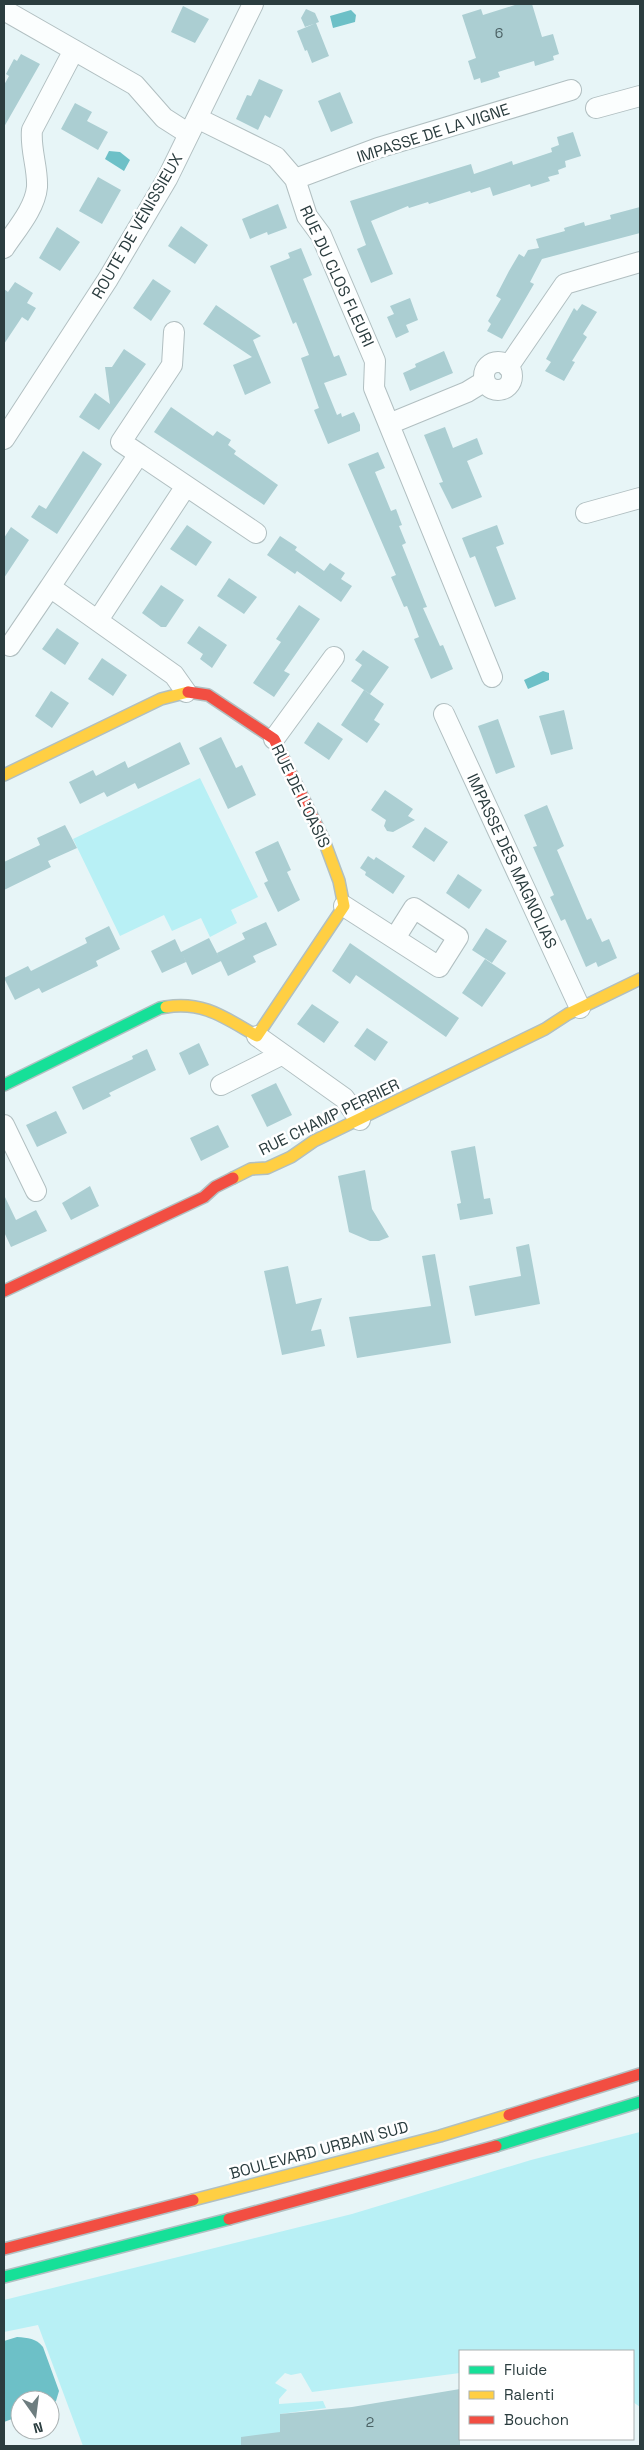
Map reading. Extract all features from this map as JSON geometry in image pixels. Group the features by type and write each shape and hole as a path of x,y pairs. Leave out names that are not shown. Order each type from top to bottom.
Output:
{"main road":[{"name":"RUE DE L'OASIS","path":"4,775 161,700 186,692 208,695 274,739 328,851 339,880 344,906"},
{"path":"4,1085 160,1008 185,1004 210,1010 257,1036 344,906"},
{"name":"RUE CHAMP PERRIER","path":"4,1290 162,1215 198,1201 215,1187 251,1169 268,1168 291,1157 314,1141 544,1029 580,1008 640,979"},
{"name":"BOULEVARD URBAIN SUD","path":"4,2249 440,2136 640,2074"},
{"path":"4,2276 386,2178 544,2133 640,2102"}],"street":[{"name":"ROUTE DE VÉNISSIEUX","path":"4,439 108,279 167,179 253,4"},
{"name":"RUE DU CLOS FLEURI","path":"4,10 135,85 164,118 193,126 276,157 295,179 307,216 321,235 375,361 374,388 492,677"},
{"path":"4,248 34,201 37,186 31,142 32,130 74,50"},
{"name":"IMPASSE DE LA VIGNE","path":"295,179 378,148 571,90"},
{"path":"596,108 640,96"},
{"path":"389,424 467,392 485,381 491,388 504,388 512,376 508,367 565,284 640,262"},
{"path":"174,332 172,365 121,442 256,533"},
{"path":"10,646 139,454"},
{"path":"98,620 186,486"},
{"path":"586,513 640,498"},
{"path":"50,587 174,675 186,692"},
{"path":"274,739 334,657"},
{"name":"IMPASSE DES MAGNOLIAS","path":"444,714 580,1008"},
{"path":"344,906 395,938"},
{"path":"257,1036 281,1055 344,1098 360,1120"},
{"path":"221,1085 281,1055"},
{"path":"4,1125 36,1191"}],"shaded area":[{"path":"351,10 356,15 355,22 333,28 330,16"},
{"path":"109,151 120,152 130,160 124,171 105,159"},
{"path":"543,671 549,673 549,680 528,689 524,680"},
{"path":"200,778 258,897 231,910 237,923 210,937 201,918 172,931 164,915 120,936 73,839"},
{"path":"640,2132 640,2407 634,2403 634,2350 459,2350 459,2373 312,2392 301,2373 291,2375 285,2373 275,2383 287,2390 279,2399 279,2404 323,2401 326,2408 280,2414 280,2432 258,2443 258,2446 83,2446 38,2325 4,2332 4,2300 352,2214 531,2160"},
{"path":"17,2337 35,2340 40,2344 43,2347 59,2390 10,2390 10,2420 4,2422 4,2341"}],"building":[{"path":"518,4 532,4 542,37 553,34 559,54 553,56 554,60 535,66 534,61 498,72 500,77 491,80 481,83 480,78 474,80 468,61 476,58 462,15 481,9 483,15"},
{"path":"183,6 209,19 195,43 171,32"},
{"path":"306,9 315,13 319,22 305,27 301,18"},
{"path":"316,23 329,56 312,63 297,31"},
{"path":"21,54 40,64 4,127 4,85 9,76 6,74 14,59 17,61"},
{"path":"259,79 283,90 270,118 265,115 258,130 236,119 247,95 251,96"},
{"path":"340,92 353,123 331,132 318,101"},
{"path":"75,103 92,112 87,121 108,132 98,150 61,129"},
{"path":"573,132 581,156 565,161 566,167 558,170 559,174 548,177 550,181 531,187 530,184 493,196 490,187 471,193 470,191 429,204 428,202 409,208 408,206 371,221 393,274 371,283 357,249 366,245 350,201 471,164 474,174 512,161 513,165 552,152 551,148 559,145 557,137"},
{"path":"98,177 121,190 102,224 79,211"},
{"path":"278,204 287,228 268,235 267,232 250,239 242,219"},
{"path":"640,207 640,233 542,259 530,282 534,284 502,339 487,331 491,324 488,321 501,299 496,296 509,271 519,254 524,257 528,250 539,248 536,239 565,231 564,228 584,222 585,226 611,219 610,215"},
{"path":"181,226 208,245 195,264 168,246"},
{"path":"57,227 80,242 60,271 39,258"},
{"path":"301,248 312,275 303,279 334,357 339,355 347,375 324,383 337,415 341,413 342,417 354,412 360,425 360,431 328,444 314,410 319,408 301,358 309,355 296,322 293,324 270,266 290,258 288,253"},
{"path":"153,279 171,291 151,321 133,308"},
{"path":"15,282 33,293 27,303 36,308 28,321 22,317 4,344 4,289 8,292"},
{"path":"410,298 418,320 406,325 409,332 396,338 387,317 394,314 390,306"},
{"path":"582,304 597,312 583,334 587,337 572,361 575,362 564,381 545,371 551,362 546,359 574,308 577,311"},
{"path":"216,305 261,336 253,340 271,383 245,395 233,365 252,357 203,324"},
{"path":"124,349 146,364 99,430 79,417 95,393 110,404 105,367 112,367"},
{"path":"444,351 453,373 410,391 403,373 416,367 415,364"},
{"path":"171,407 213,436 217,431 231,440 228,445 236,451 234,454 278,485 264,505 154,432"},
{"path":"445,427 453,448 477,438 483,454 467,461 482,497 452,509 439,483 443,482 424,435"},
{"path":"83,451 102,464 57,534 31,517 39,505 46,509"},
{"path":"378,452 385,468 375,472 391,511 396,509 402,525 399,526 406,543 402,545 427,607 423,608 440,646 443,645 453,669 431,679 414,639 419,637 407,606 404,607 391,577 396,575 348,464"},
{"path":"187,525 212,542 196,566 170,549"},
{"path":"497,525 504,544 496,547 516,599 495,607 475,556 470,558 462,538"},
{"path":"11,527 29,540 4,578 4,538"},
{"path":"280,536 297,547 295,550 324,571 330,563 345,573 341,579 352,586 341,602 297,571 295,574 267,555"},
{"path":"229,578 257,597 244,614 217,596"},
{"path":"161,585 184,600 166,627 161,627 142,613"},
{"path":"299,605 320,619 284,671 290,674 274,697 253,683 281,642 276,639"},
{"path":"199,626 227,645 212,668 200,659 203,654 187,643"},
{"path":"57,628 79,643 65,665 42,649"},
{"path":"363,650 389,667 370,694 351,681 362,665 355,660"},
{"path":"102,658 127,675 113,696 88,679"},
{"path":"364,690 384,704 374,720 380,724 367,743 341,725"},
{"path":"51,691 69,703 52,728 35,716"},
{"path":"564,710 573,749 551,755 539,716"},
{"path":"498,719 515,767 496,774 478,726"},
{"path":"318,722 343,739 329,760 304,743"},
{"path":"221,737 236,768 242,765 256,795 228,809 199,748"},
{"path":"180,742 190,764 138,789 135,783 107,797 104,792 80,804 69,782 93,770 96,776 125,761 128,768"},
{"path":"385,790 413,809 408,816 415,820 393,832 387,831 384,826 386,820 371,810"},
{"path":"547,805 564,846 557,850 587,920 591,918 602,942 609,939 617,958 598,967 596,962 586,967 565,919 561,921 550,897 554,895 533,847 537,846 524,815"},
{"path":"65,825 77,848 48,861 51,867 4,890 4,862 40,845 37,838"},
{"path":"425,827 448,842 434,862 412,847"},
{"path":"278,841 291,870 287,872 300,900 278,912 264,883 268,881 255,852"},
{"path":"368,856 374,860 376,857 405,876 393,894 365,875 366,872 360,868"},
{"path":"458,874 482,890 469,909 446,893"},
{"path":"266,922 277,945 253,956 256,962 228,976 217,953 245,939 242,933"},
{"path":"109,926 120,949 96,961 98,966 42,993 39,988 15,1000 4,978 28,966 31,971 87,943 85,938"},
{"path":"486,928 507,941 492,963 472,950"},
{"path":"209,938 221,961 192,975 182,953 186,962 162,973 151,951 175,939 181,952"},
{"path":"350,943 459,1018 446,1037 356,975 350,984 332,971"},
{"path":"485,959 506,973 482,1007 462,993"},
{"path":"312,1004 339,1022 324,1043 297,1024"},
{"path":"367,1028 388,1042 375,1061 354,1046"},
{"path":"199,1043 209,1065 189,1075 179,1053"},
{"path":"147,1049 156,1070 109,1093 111,1096 83,1110 72,1087 133,1059 132,1056"},
{"path":"276,1083 292,1115 267,1127 251,1095"},
{"path":"56,1111 67,1133 37,1147 26,1125"},
{"path":"218,1125 229,1147 201,1161 190,1138"},
{"path":"475,1146 484,1199 490,1198 493,1214 460,1220 457,1204 461,1203 451,1151"},
{"path":"365,1170 372,1209 389,1237 379,1241 370,1241 349,1232 338,1176"},
{"path":"90,1186 99,1206 71,1220 62,1203"},
{"path":"4,1195 16,1220 36,1210 47,1231 11,1247 4,1232"},
{"path":"529,1244 540,1304 475,1316 469,1286 521,1276 516,1247"},
{"path":"435,1254 451,1343 357,1358 349,1317 431,1306 422,1256"},
{"path":"288,1266 296,1304 322,1298 311,1331 321,1329 325,1346 282,1355 264,1271"},
{"path":"459,2389 460,2446 241,2446 241,2437 280,2432 280,2414 352,2407"}],"traffic: fast":[{"path":"4,1085 160,1008 166,1007"},
{"path":"496,2146 640,2102"},
{"path":"4,2277 229,2219"}],"traffic: slow":[{"path":"4,775 161,699 188,692"},
{"path":"166,1007 192,1006 214,1012 257,1036 344,906 339,881 323,838"},
{"path":"233,1178 251,1169 267,1168 291,1157 314,1141 545,1029 568,1014 640,979"},
{"path":"193,2200 440,2136 509,2115"}],"traffic: jam":[{"path":"188,692 208,695 274,739 323,838"},
{"path":"4,1291 204,1197 215,1187 233,1178"},
{"path":"509,2115 640,2074"},
{"path":"229,2219 496,2146"},
{"path":"4,2249 193,2200"}]}
